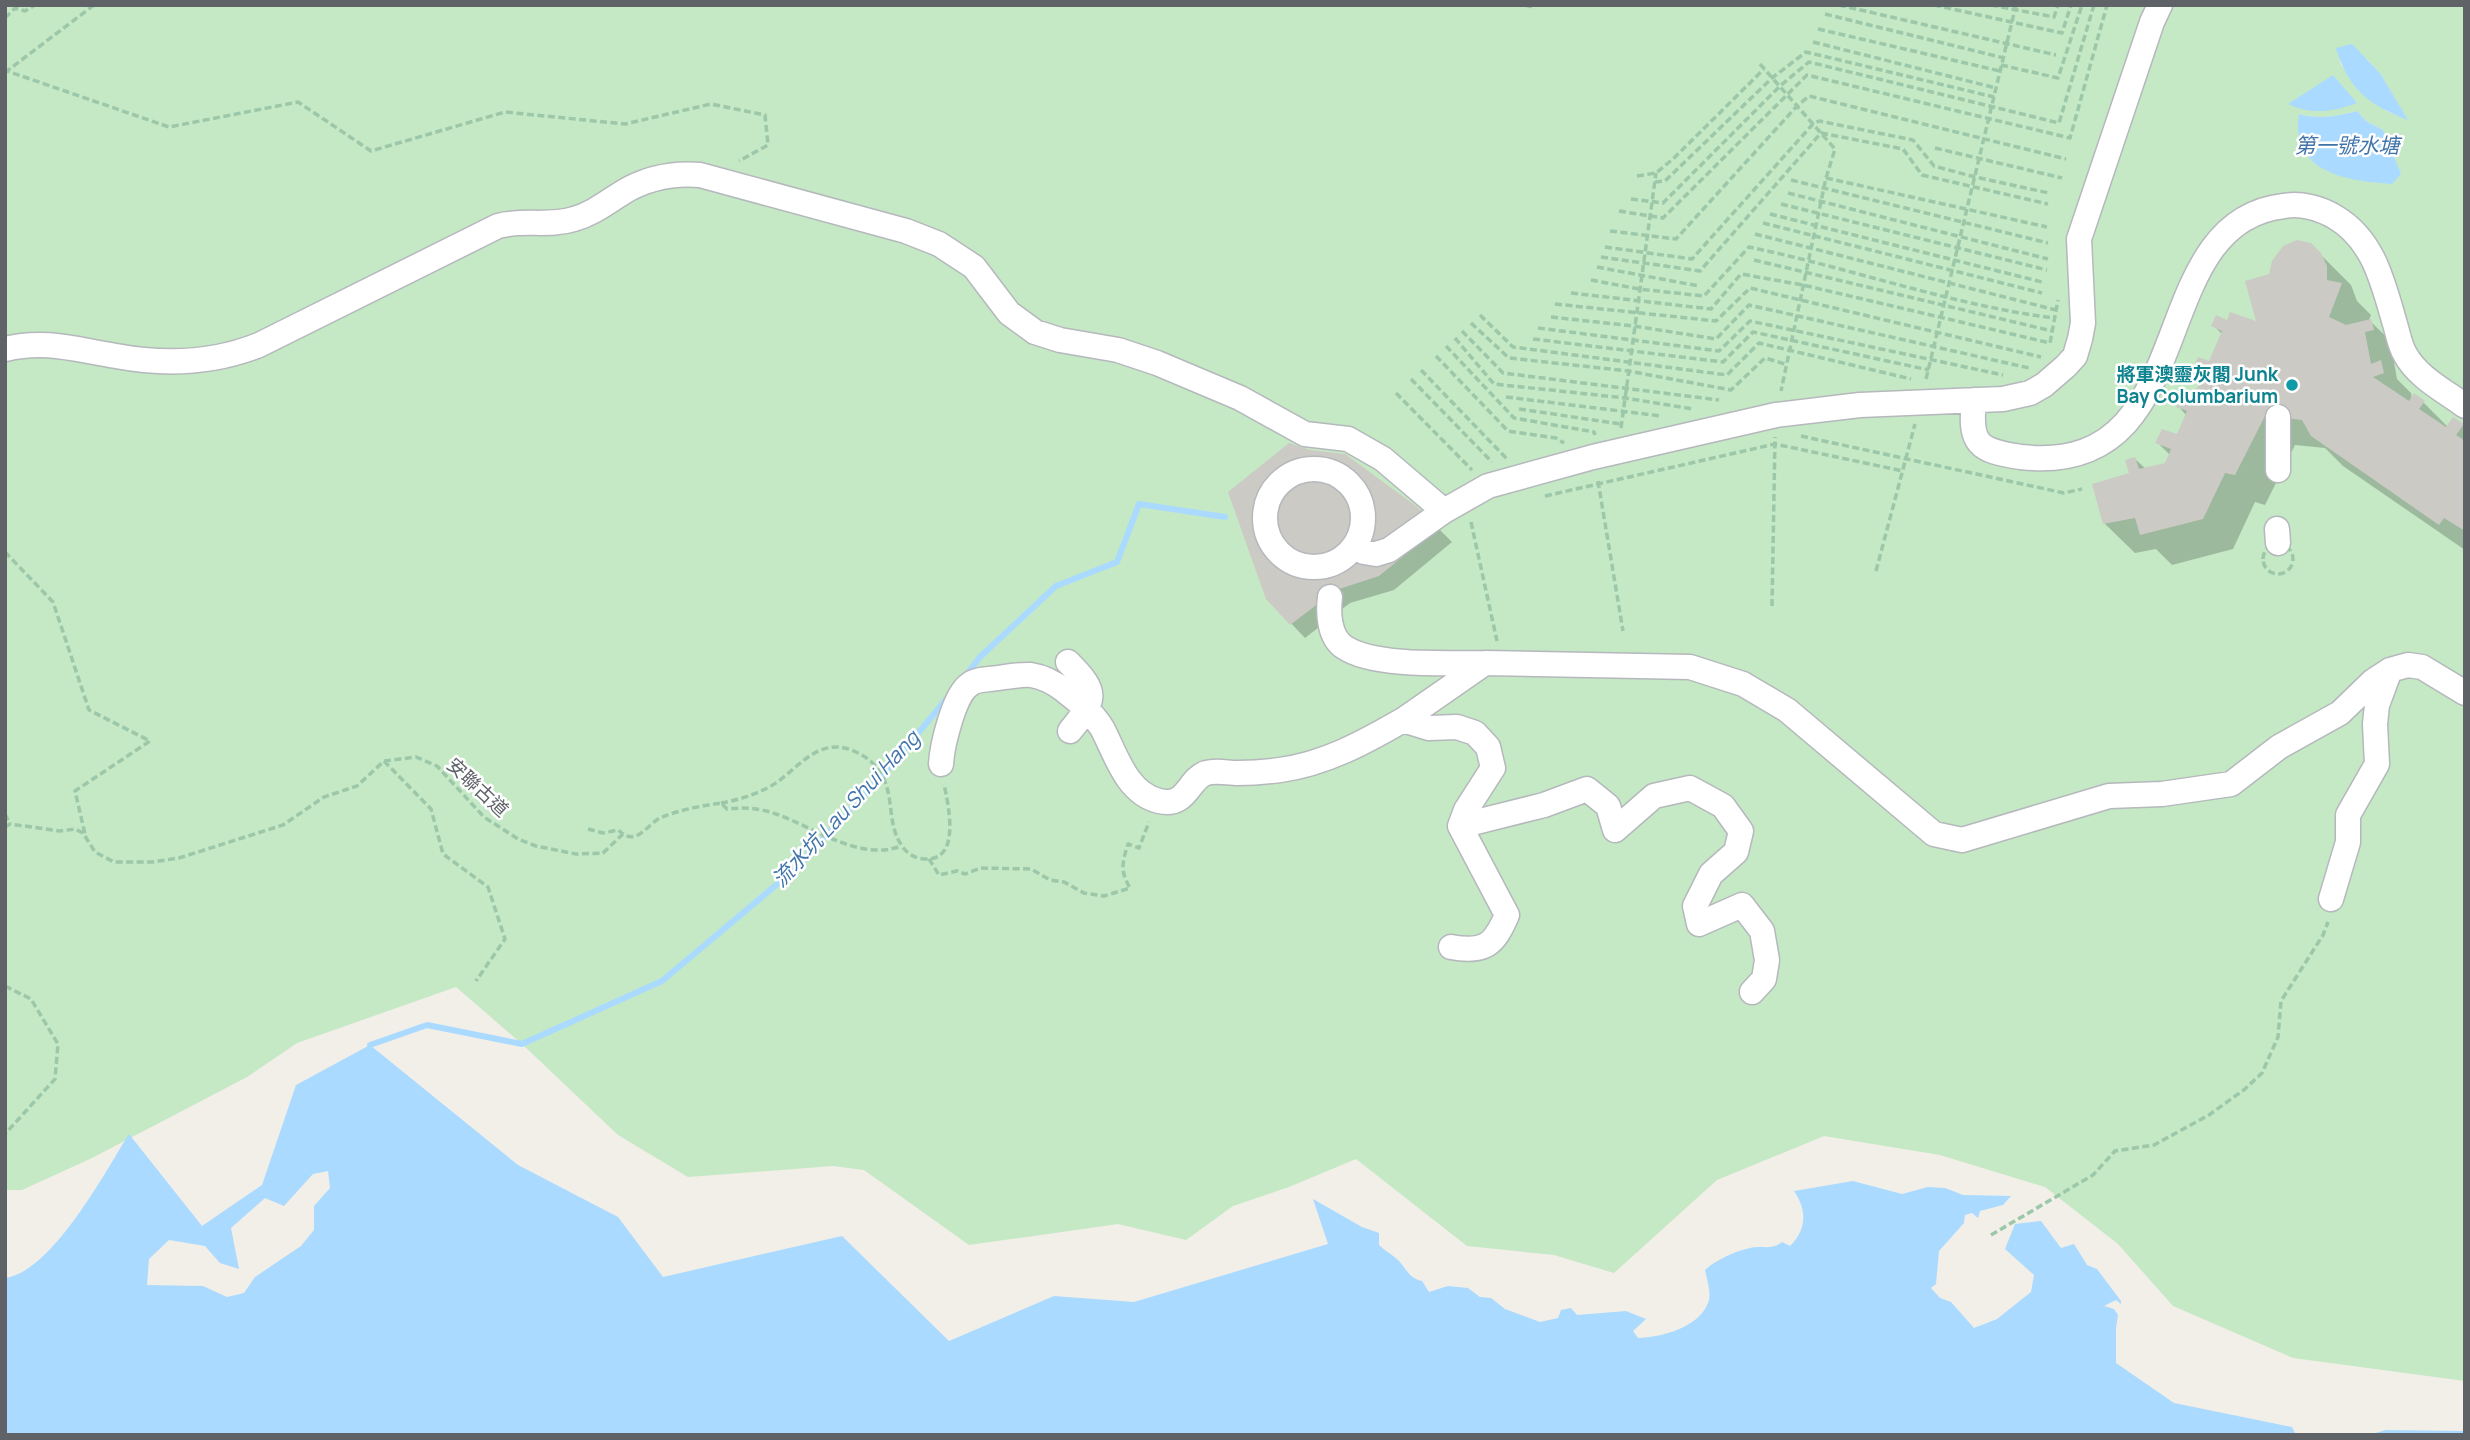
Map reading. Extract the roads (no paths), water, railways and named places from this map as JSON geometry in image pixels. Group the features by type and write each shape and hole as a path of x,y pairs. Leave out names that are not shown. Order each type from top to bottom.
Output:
{"street":[{"path":"1355,546 1364,552 1377,554 1389,550 1444,511 1506,480 1603,454 1776,415 1923,392 1974,400 2003,399 2030,393 2057,376 2075,356 2083,323 2078,239 2160,5"},
{"path":"5,349 63,345 125,358 163,361 208,359 236,353 259,345 498,226 569,221 586,215 641,183 669,176 700,175 906,230 931,240 974,267 1009,313 1025,327 1047,337 1118,350 1189,375 1240,398 1305,433 1348,439 1383,458 1444,511"},
{"path":"1974,400 1971,425 1974,434 1985,447 2001,453 2031,458 2056,457 2079,453 2105,442 2124,427 2140,405 2202,267 2215,245 2244,219 2265,209 2300,205 2325,212 2356,234 2381,274 2404,354 2414,367 2465,405"},
{"path":"2277,470 2278,417"},
{"path":"1330,597 1330,626 1342,646 1364,656 1420,662 1492,657 1690,667 1743,684 1787,710 1934,834 1962,839 2109,796 2162,794 2231,784 2279,747 2340,713 2373,681 2390,670 2408,665 2422,667 2465,693"},
{"path":"941,764 942,750 960,695 968,685 978,680 1031,675 1057,685 1088,709 1102,729 1112,753 1127,777 1145,793 1159,801 1174,802 1186,794 1202,774 1215,771 1240,773 1284,769 1328,758 1365,742 1403,720 1492,657"},
{"path":"1068,662 1087,685 1092,696 1088,709 1070,731"},
{"path":"2330,908 2348,842 2348,815 2377,764 2377,705 2390,670"},
{"path":"1403,720 1429,728 1457,727 1475,733 1488,747 1493,768 1466,810 1460,826 1507,915 1497,938 1472,951 1451,947"},
{"path":"1460,826 1544,805 1587,789 1608,806 1615,830 1654,796 1690,788 1723,806 1741,831 1736,852 1712,874 1695,906 1699,924 1742,905 1762,931 1767,960 1764,979 1752,992"}],"water":[{"name":"第一號水塘","path":"2352,44 2380,73 2408,120 2371,101 2354,85 2336,48"},
{"name":"第一號水塘","path":"2333,75 2357,103 2322,111 2306,110 2288,104"},
{"name":"第一號水塘","path":"2357,111 2366,121 2383,130 2401,174 2392,184 2340,176 2325,170 2303,149 2299,134 2299,114 2321,117"},
{"path":"370,1045 518,1165 618,1217 663,1277 842,1236 949,1341 1054,1296 1134,1302 1328,1244 1313,1199 1362,1227 1379,1233 1379,1245 1399,1261 1411,1276 1422,1281 1429,1292 1448,1286 1468,1288 1480,1297 1491,1298 1505,1309 1540,1322 1558,1318 1561,1310 1571,1308 1577,1315 1626,1311 1646,1319 1633,1331 1638,1338 1678,1330 1696,1319 1709,1299 1705,1270 1715,1263 1754,1247 1770,1247 1782,1242 1790,1246 1800,1233 1803,1219 1801,1205 1794,1191 1853,1181 1902,1194 1928,1187 1945,1188 1963,1195 2011,1196 2003,1205 1980,1211 1978,1218 1972,1213 1965,1215 1964,1223 1939,1251 1936,1284 1931,1288 1940,1298 1951,1302 1974,1328 1997,1319 2031,1292 2034,1275 2005,1249 2015,1224 2041,1221 2061,1248 2074,1244 2087,1265 2097,1269 2121,1301 2121,1304 2116,1300 2104,1306 2114,1309 2118,1315 2116,1363 2174,1403 2292,1427 2296,1435 5,1435 5,1278 23,1272 59,1240 92,1195 129,1134 202,1226 262,1185 296,1085","holes":["328,1171 330,1188 314,1206 314,1230 301,1246 255,1277 244,1293 227,1297 203,1286 147,1285 149,1259 169,1240 205,1246 220,1263 239,1269 231,1228 265,1198 284,1206 313,1174"]},
{"path":"2386,1430 2465,1431 2465,1435 2368,1435"}],"waterway":[{"name":"流水坑 Lau Shui Hang","path":"966,675 980,657 1056,586 1117,562 1139,504 1225,517"},
{"name":"流水坑 Lau Shui Hang","path":"370,1045 427,1025 522,1044 662,981 794,870 891,766 948,697"}],"place":[{"name":"將軍澳靈灰閣 Junk Bay Columbarium","path":"2292,385"}]}
